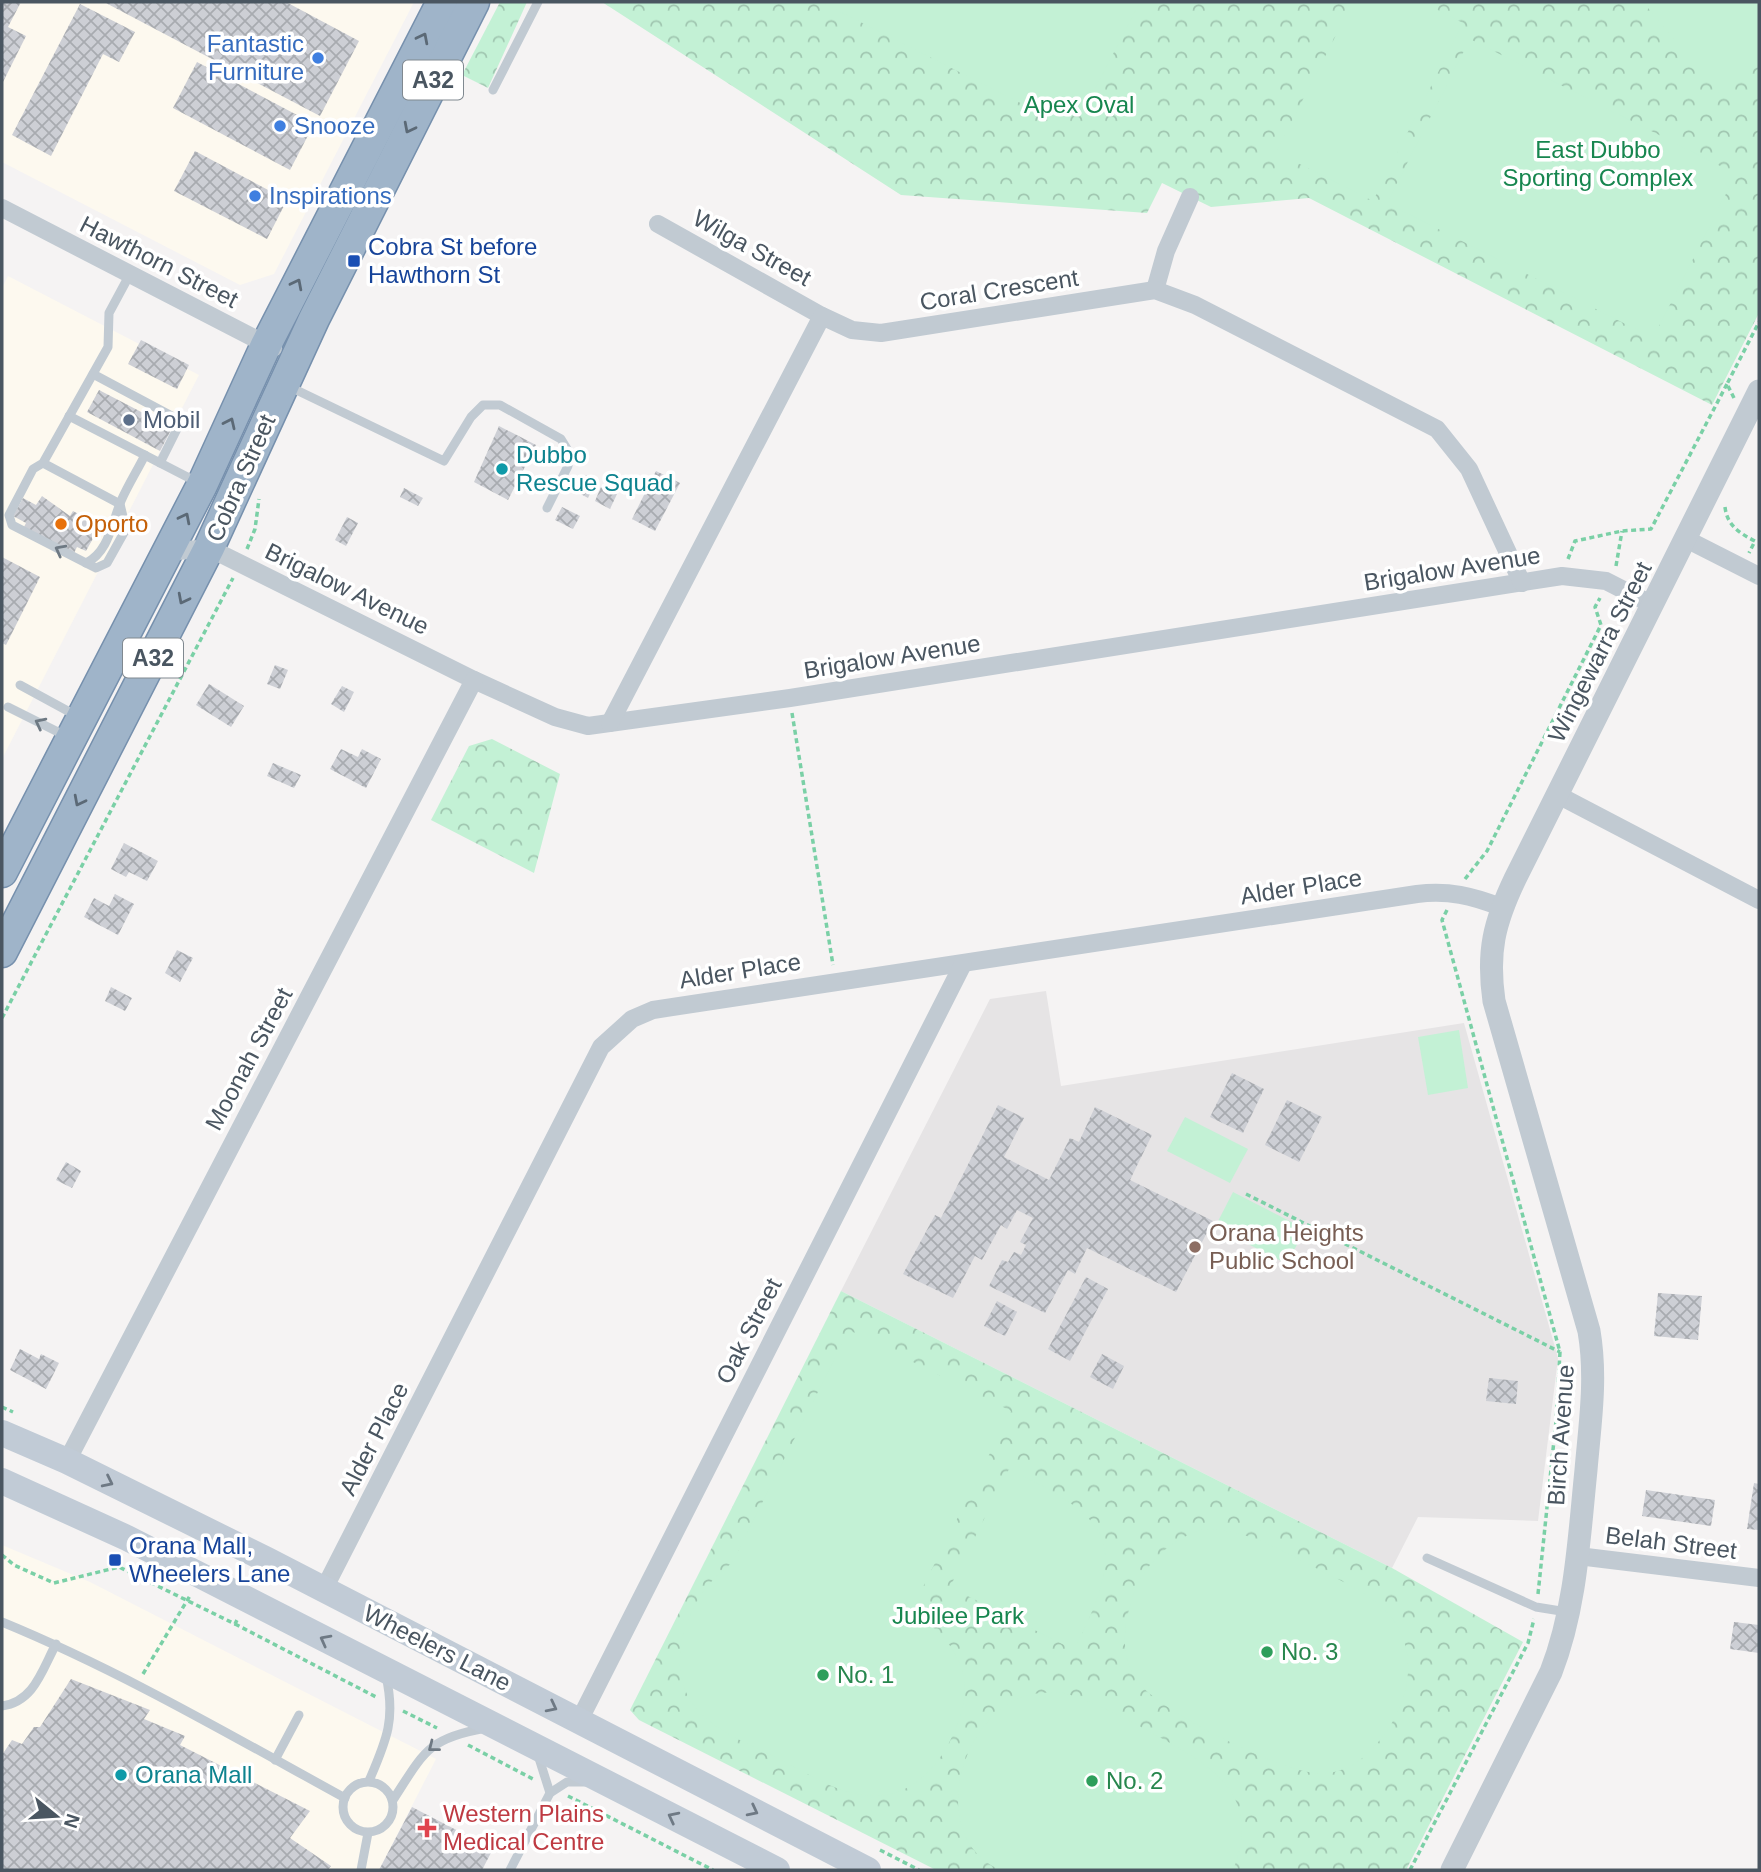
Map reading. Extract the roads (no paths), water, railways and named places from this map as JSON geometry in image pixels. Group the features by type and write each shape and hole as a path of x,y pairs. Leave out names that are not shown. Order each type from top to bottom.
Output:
{"highway":[{"name":"Cobra Street","path":"2,872 202,485 266,345 442,2"},
{"name":"Cobra Street","path":"2,952 209,548 289,372 474,2"}],"main road":[{"name":"Wheelers Lane","path":"2,1433 67,1461 868,1870"},
{"name":"Wheelers Lane","path":"2,1481 66,1508 777,1870"}],"street":[{"path":"1155,290 1166,251 1191,197"},
{"name":"Hawthorn Street","path":"2,208 266,345 289,372"},
{"name":"Wilga Street","path":"658,224 822,316"},
{"name":"Coral Crescent","path":"822,316 852,330 881,333 1155,290 1195,304 1437,429 1469,470 1522,583"},
{"path":"610,723 822,316"},
{"name":"Wingewarra Street","path":"1501,907 1686,539 1752,420 1759,391"},
{"path":"1686,539 1759,576"},
{"path":"167,552 209,548"},
{"name":"Brigalow Avenue","path":"209,548 474,680 555,717 588,726 790,698 1562,576 1608,582 1653,605"},
{"name":"Moonah Street","path":"67,1461 474,680"},
{"path":"1558,795 1759,900"},
{"name":"Alder Place","path":"323,1591 601,1048 624,1025 653,1010 1417,894 1457,893 1501,907"},
{"name":"Birch Avenue","path":"1452,1870 1551,1672 1569,1612 1578,1556 1595,1364 1589,1331 1493,1001 1489,967 1492,937 1501,907"},
{"name":"Oak Street","path":"579,1721 963,964"},
{"name":"Belah Street","path":"1578,1556 1759,1578"}],"lane":[{"path":"493,90 538,2"},
{"path":"130,274 109,313 108,347 43,463 33,469 9,514 9,520 12,525 86,564 96,557 115,523 120,504 145,455"},
{"path":"289,372 444,461 471,417 483,405 500,405 561,439 569,452 568,466 547,508"},
{"path":"93,374 181,421 160,463"},
{"path":"69,416 202,485"},
{"path":"43,463 120,504"},
{"path":"20,685 76,728"},
{"path":"8,707 76,728"},
{"path":"1427,1559 1536,1607 1569,1612"},
{"path":"2,1622 56,1644 137,1685 345,1798"},
{"path":"2,1706 15,1705 29,1695 56,1644"},
{"path":"369,1782 387,1738 392,1705 385,1672"},
{"path":"275,1760 299,1715"},
{"path":"393,1800 384,1787 369,1782 354,1786 345,1798 343,1806 347,1821 359,1831 368,1833 383,1828 389,1823 393,1800 421,1756 450,1735 495,1727"},
{"path":"533,1745 551,1790"},
{"path":"510,1870 551,1790 567,1782 606,1782"},
{"path":"361,1870 368,1833"}],"place":[{"name":"Fantastic Furniture","path":"318,58"},
{"name":"Snooze","path":"280,126"},
{"name":"Inspirations","path":"255,196"},
{"name":"Cobra St before Hawthorn St","path":"354,261"},
{"name":"Mobil","path":"129,420"},
{"name":"Dubbo Rescue Squad","path":"502,469"},
{"name":"Oporto","path":"61,524"},
{"name":"Orana Heights Public School","path":"1195,1247"},
{"name":"Orana Mall, Wheelers Lane","path":"115,1560"},
{"name":"No. 3","path":"1267,1652"},
{"name":"No. 1","path":"823,1675"},
{"name":"Orana Mall","path":"121,1775"},
{"name":"No. 2","path":"1092,1781"},
{"name":"Western Plains Medical Centre","path":"427,1828"}],"park label":[{"name":"Apex Oval","path":"1079,105"},
{"name":"East Dubbo Sporting Complex","path":"1598,164"},
{"name":"Jubilee Park","path":"958,1616"}]}
